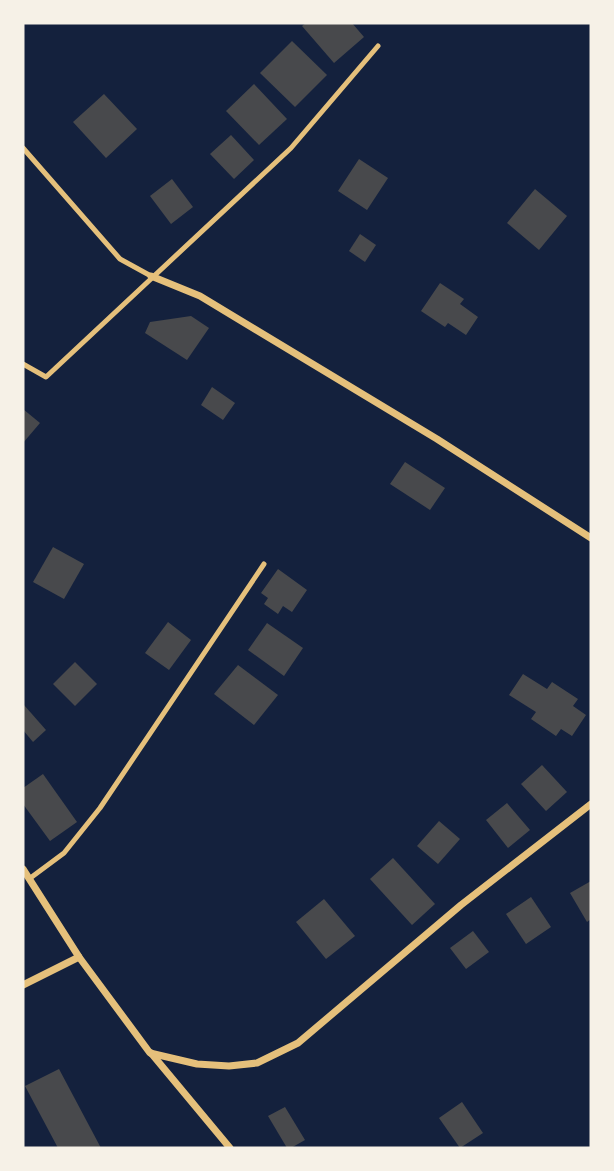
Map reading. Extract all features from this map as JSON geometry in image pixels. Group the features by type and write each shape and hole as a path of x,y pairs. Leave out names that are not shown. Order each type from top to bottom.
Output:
{"street":[{"path":"151,276 200,296 437,439 591,538"},
{"path":"150,1052 197,1064 229,1066 257,1063 298,1043 461,905 591,804"},
{"path":"23,869 79,957 150,1052 230,1148"},
{"path":"23,985 79,957"}],"lane":[{"path":"23,364 46,376 291,148 377,46"},
{"path":"23,148 120,259 151,276"},
{"path":"29,878 64,853 100,808 264,564"}],"building":[{"path":"306,23 352,23 364,37 334,63 302,26"},
{"path":"292,41 327,75 295,107 260,73"},
{"path":"254,84 287,119 259,145 226,111"},
{"path":"104,94 137,129 106,158 73,122"},
{"path":"231,135 254,160 234,179 210,154"},
{"path":"359,159 388,178 367,210 338,191"},
{"path":"172,179 193,207 171,224 150,196"},
{"path":"535,189 567,216 539,250 507,223"},
{"path":"360,234 376,245 365,262 349,251"},
{"path":"440,283 464,299 460,304 478,317 466,335 448,323 445,327 421,311"},
{"path":"191,316 209,328 187,360 145,333 150,322"},
{"path":"212,387 235,403 223,420 201,405"},
{"path":"23,409 40,423 23,443"},
{"path":"405,462 445,488 430,510 390,484"},
{"path":"53,547 84,564 64,599 33,582"},
{"path":"278,569 307,590 292,612 283,606 278,614 264,604 268,598 261,593"},
{"path":"168,622 191,640 169,670 145,653"},
{"path":"267,623 303,648 284,676 248,650"},
{"path":"75,662 97,684 75,706 53,684"},
{"path":"238,665 278,695 254,725 214,694"},
{"path":"523,674 547,689 552,682 578,699 573,706 586,715 572,736 561,729 556,736 531,719 536,712 509,695"},
{"path":"24,705 46,730 33,742 23,730"},
{"path":"542,765 567,792 546,811 521,784"},
{"path":"43,774 77,822 50,841 23,804 23,788"},
{"path":"507,803 530,830 508,848 486,820"},
{"path":"439,821 460,839 438,864 417,846"},
{"path":"393,858 435,904 412,925 370,879"},
{"path":"591,881 591,919 587,922 570,893"},
{"path":"531,897 551,927 526,944 506,914"},
{"path":"324,899 355,936 326,959 296,922"},
{"path":"473,931 489,952 466,969 450,948"},
{"path":"59,1069 101,1148 58,1148 25,1086"},
{"path":"462,1102 483,1133 460,1148 439,1118"},
{"path":"285,1107 305,1140 291,1148 287,1148 268,1116"}]}
